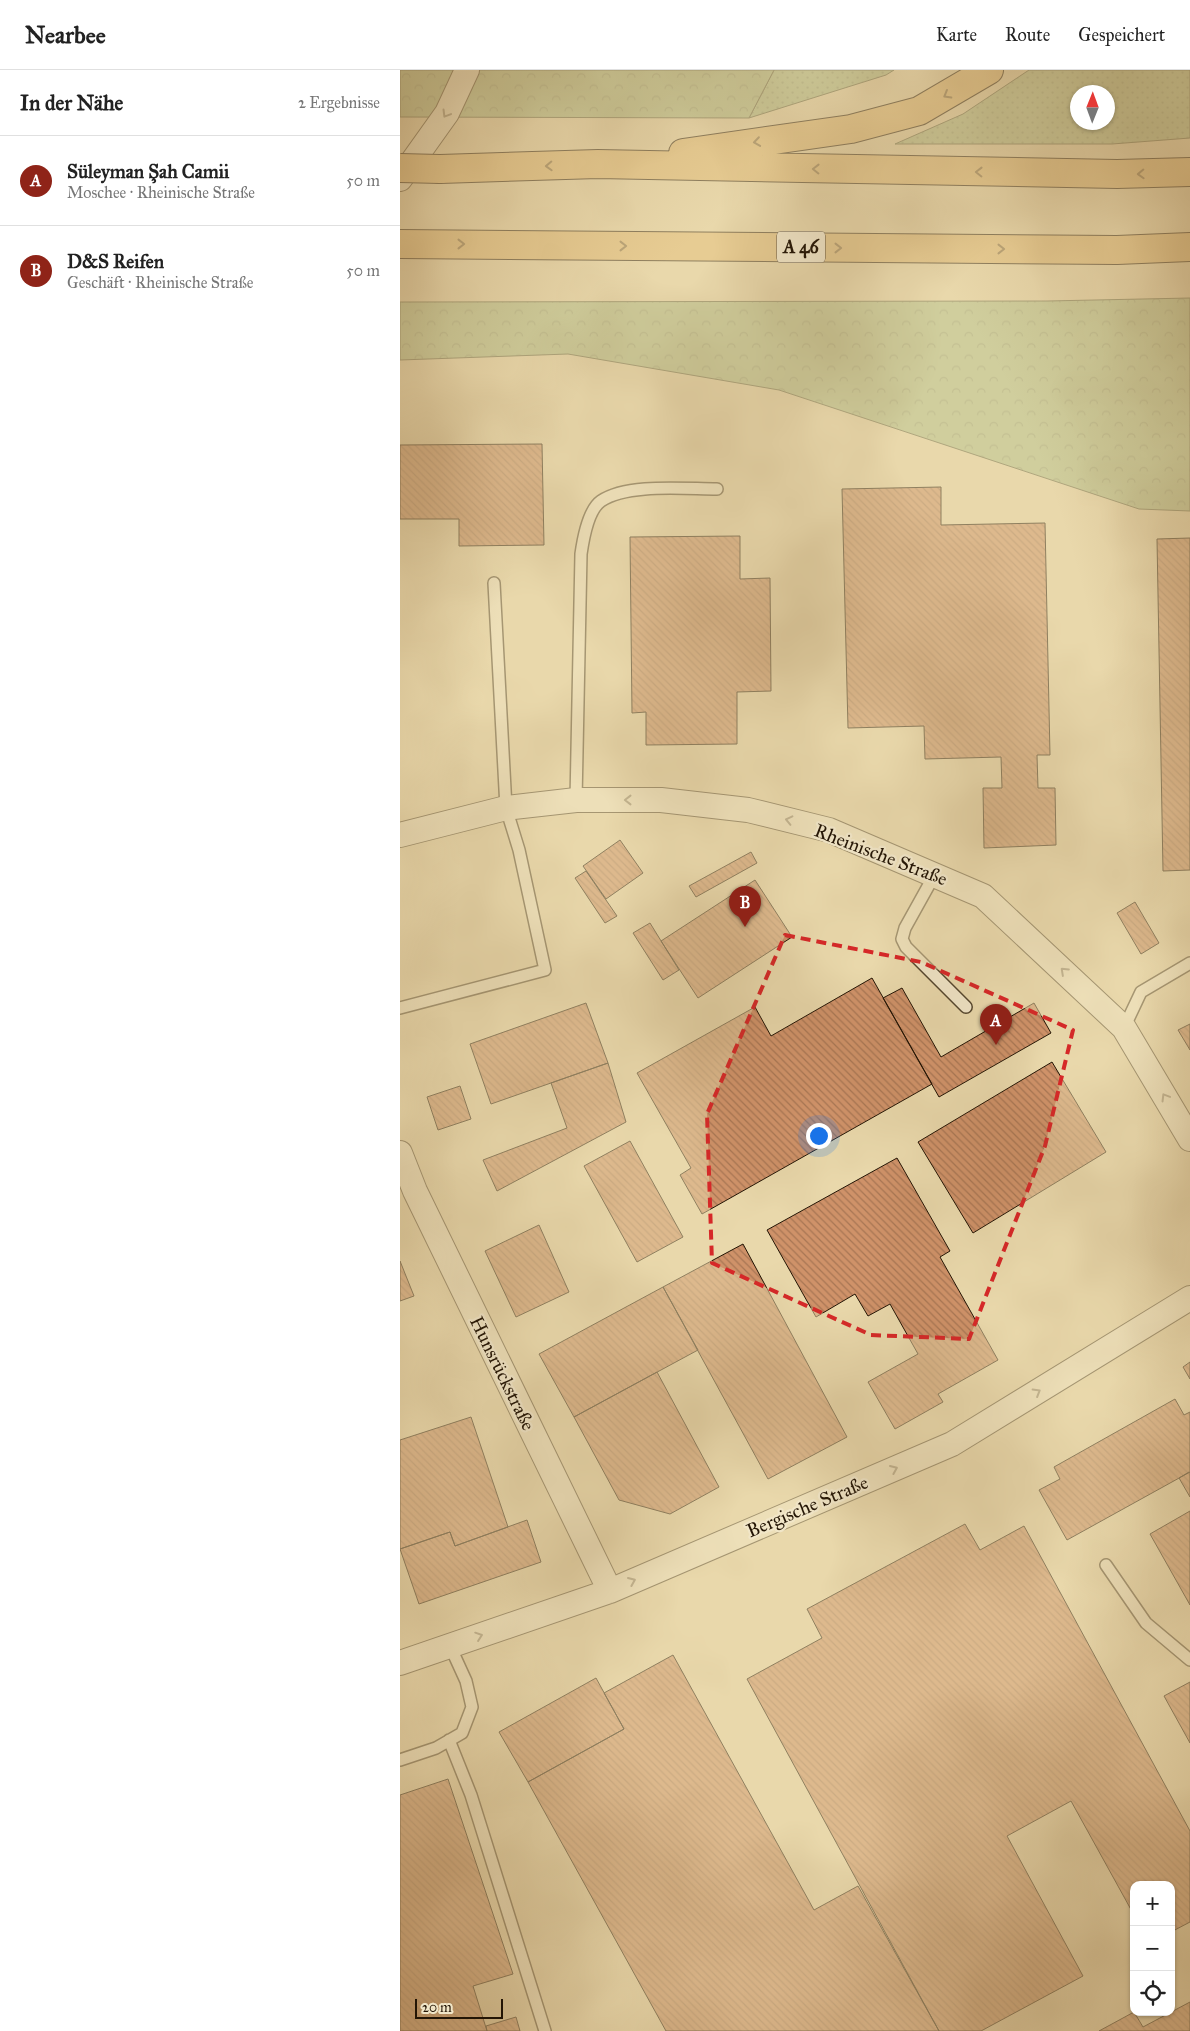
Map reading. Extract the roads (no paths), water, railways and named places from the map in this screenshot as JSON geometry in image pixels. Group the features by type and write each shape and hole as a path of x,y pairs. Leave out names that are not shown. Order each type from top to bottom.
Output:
{"highway":[{"path":"598,164 851,129 919,111 989,70"},
{"path":"400,168 440,169 598,164 1117,174 1190,172"},
{"name":"A 46","path":"406,244 1107,250 1190,247"}],"street":[{"path":"400,178 447,113 468,70"},
{"name":"Rheinische Straße","path":"400,835 506,808 576,800 661,800 748,810 829,830 983,896 1124,1028 1189,1136"},
{"name":"Hunsrückstraße","path":"400,1153 415,1191 610,1591"},
{"name":"Bergische Straße","path":"400,1663 610,1591 952,1444 1190,1298"}],"lane":[{"path":"576,800 580,554 585,528 599,502 629,490 717,489"},
{"path":"400,1008 545,970 519,850 506,808 494,583"},
{"path":"935,874 905,928 902,939 906,947 966,1007"},
{"path":"1124,1028 1140,992 1190,963"},
{"path":"1106,1565 1146,1623 1190,1660"},
{"path":"400,1760 436,1748 462,1733 472,1707 466,1681 450,1646"},
{"path":"449,1740 471,1796 545,2031"}],"place":[{"name":"D&S Reifen","path":"745,927"},
{"name":"Süleyman Şah Camii","path":"996,1045"}]}
